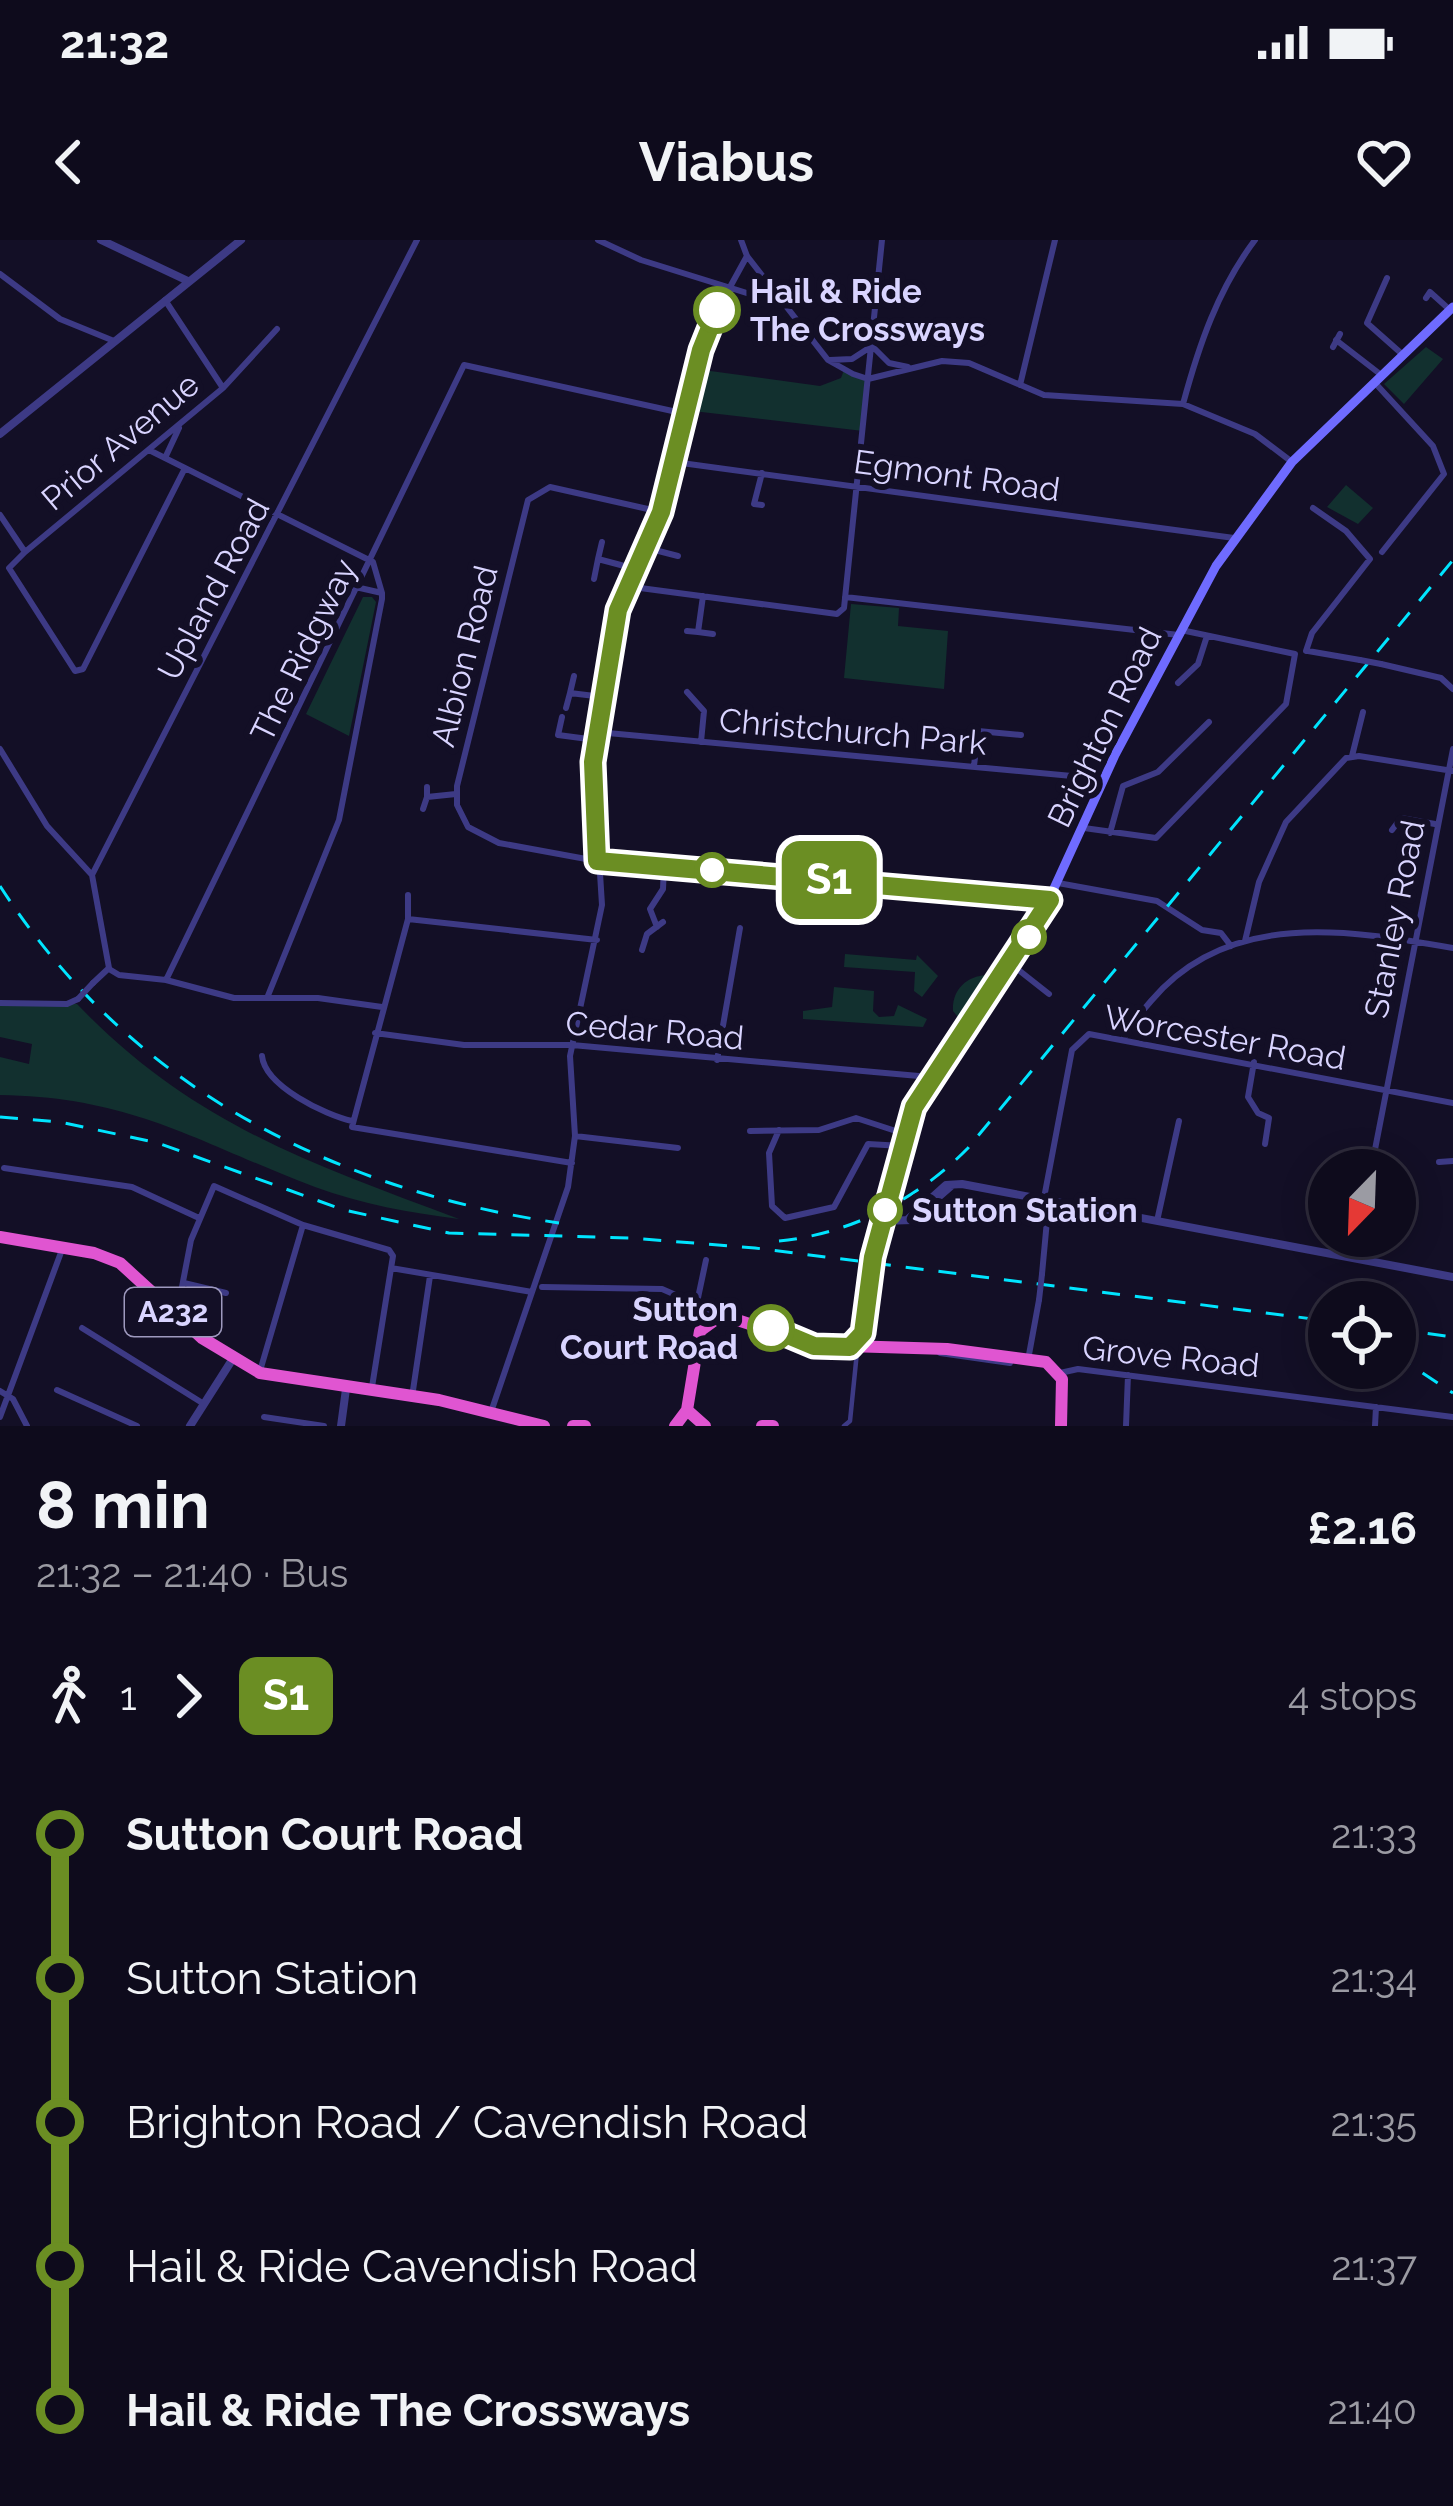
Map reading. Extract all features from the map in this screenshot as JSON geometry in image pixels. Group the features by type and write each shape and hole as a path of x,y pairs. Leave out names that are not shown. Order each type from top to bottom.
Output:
{"highway":[{"name":"A232","path":"0,1237 120,1263 232,1360 260,1373 412,1397 544,1426"},
{"path":"674,1426 687,1410 700,1331 722,1315 814,1346 850,1347"},
{"name":"Grove Road","path":"850,1347 929,1348 1031,1363 1060,1373"},
{"path":"1060,1373 1061,1426"},
{"path":"687,1410 705,1426"},
{"path":"573,1426 585,1426"},
{"path":"762,1426 773,1426"}],"main road":[{"name":"Brighton Road","path":"863,1333 868,1278 883,1217 905,1134 930,1077 1011,964 1050,900 1104,779 1234,538 1292,463 1451,309"},
{"path":"850,1347 863,1333 880,1344"}],"street":[{"path":"101,240 188,281"},
{"path":"0,434 242,240"},
{"name":"Upland Road","path":"92,875 417,240"},
{"path":"598,240 641,260 785,305"},
{"path":"741,240 747,256 828,360 868,379 911,368 969,363 1020,385 1080,400 1132,397 1183,404 1255,434 1292,463"},
{"path":"625,586 837,614 845,597 882,240"},
{"path":"1020,385 1055,240"},
{"path":"1183,404 1200,343 1228,280 1255,240"},
{"path":"490,1413 562,1210 572,1163 572,1045 602,905 597,861 597,736 625,586 661,512 707,328 747,256"},
{"path":"0,274 61,319 114,341"},
{"path":"1387,278 1366,323 1402,354"},
{"path":"1426,298 1430,292 1451,309"},
{"name":"Prior Avenue","path":"25,552 223,388 165,300"},
{"path":"223,388 277,329"},
{"path":"1336,340 1377,378 1425,436 1444,474 1382,552"},
{"path":"828,360 852,359 872,346"},
{"path":"872,346 889,362 911,368"},
{"name":"The Ridgway","path":"166,980 373,562 464,365 492,367 686,414"},
{"path":"165,458 180,425"},
{"path":"149,450 373,562 382,593 339,820 267,998"},
{"name":"Egmont Road","path":"674,462 1234,538"},
{"path":"0,515 25,552 8,568 75,671 82,670 185,468"},
{"path":"753,514 762,473"},
{"name":"Albion Road","path":"661,512 550,488 528,500 456,794 460,816 482,837 597,861 1050,900"},
{"path":"1310,651 1312,633 1370,559 1346,531 1312,508"},
{"path":"594,579 602,542"},
{"path":"643,547 678,556"},
{"path":"598,559 632,568"},
{"path":"360,588 382,593"},
{"path":"698,632 703,596"},
{"path":"845,597 1207,636 1295,654 1310,651 1442,678 1453,689"},
{"path":"687,631 713,634"},
{"path":"1178,683 1198,664 1207,636"},
{"path":"1084,828 1150,840 1286,704 1295,654"},
{"path":"566,708 574,676"},
{"path":"687,692 704,711 701,742"},
{"path":"570,693 603,697"},
{"path":"1245,941 1256,893 1286,822 1352,756 1364,712"},
{"name":"Christchurch Park","path":"562,718 558,738 701,742 1104,779"},
{"path":"1110,833 1123,786 1156,773 1209,722"},
{"path":"974,766 977,727 1021,735"},
{"path":"0,748 47,826 92,875 109,968 123,976 166,980 234,998 382,1007"},
{"name":"Stanley Road","path":"1375,1149 1453,748"},
{"path":"1352,756 1450,771"},
{"path":"423,808 428,787"},
{"path":"427,797 456,794"},
{"path":"1393,830 1401,818 1436,825"},
{"path":"642,950 647,934 660,924 650,909 662,889 664,866"},
{"path":"1058,883 1164,904 1202,930 1221,934 1231,946"},
{"path":"408,895 408,919 375,1033 354,1121 356,1131 572,1163"},
{"path":"408,919 596,940"},
{"path":"716,1060 740,928"},
{"path":"1124,1038 1178,972 1245,941 1319,929 1453,948"},
{"path":"1011,964 1049,994"},
{"path":"0,1003 67,1004 109,968"},
{"name":"Cedar Road","path":"375,1033 464,1045 572,1045 930,1077"},
{"name":"Worcester Road","path":"1031,1363 1047,1199 1072,1048 1092,1034 1453,1103"},
{"path":"262,1056 270,1076 324,1112 354,1121"},
{"path":"1253,1062 1248,1097 1253,1109 1269,1118 1265,1144"},
{"path":"750,1130 819,1130 860,1118 905,1134"},
{"path":"1157,1221 1179,1120"},
{"path":"779,1130 769,1153 772,1206 785,1219 834,1208 868,1144 902,1146"},
{"path":"575,1136 678,1148"},
{"path":"1439,1162 1453,1161"},
{"path":"4,1168 132,1187 199,1218"},
{"path":"166,1305 184,1283 199,1218 214,1186 303,1225 389,1250 391,1268 371,1392"},
{"path":"883,1217 907,1220 951,1186 1047,1199 1453,1277"},
{"path":"260,1373 303,1225"},
{"path":"0,1417 4,1393 63,1247"},
{"path":"700,1331 694,1306 706,1260"},
{"path":"391,1268 532,1292"},
{"path":"412,1397 430,1276"},
{"path":"184,1283 223,1292 217,1306"},
{"path":"542,1287 662,1289 722,1315"},
{"path":"82,1328 204,1404"},
{"path":"844,1426 850,1421 860,1358 850,1347"},
{"path":"190,1426 232,1360"},
{"name":"Grove Road","path":"1060,1373 1078,1369 1453,1417"},
{"path":"1126,1426 1128,1375"},
{"path":"341,1426 346,1389"},
{"path":"57,1390 136,1426"},
{"path":"4,1393 27,1426"},
{"path":"1375,1426 1376,1408"},
{"path":"264,1417 324,1426"}],"green space":[{"path":"1426,347 1443,359 1404,404 1384,384"},
{"path":"703,370 820,386 841,378 844,370 868,379 863,431 693,411"},
{"path":"1346,485 1373,508 1358,524 1327,507"},
{"path":"363,597 376,602 349,736 306,714"},
{"path":"851,604 899,608 898,626 948,631 944,689 844,678"},
{"path":"845,954 916,960 917,955 938,976 922,997 914,991 915,972 844,967"},
{"path":"987,975 993,980 962,1022 953,1011 958,991 973,978"},
{"path":"834,987 874,991 873,1011 879,1017 894,1016 898,1005 927,1019 923,1027 803,1019 803,1011 832,1007"},
{"path":"0,1004 77,1004 120,1045 208,1110 302,1158 459,1219 332,1193 128,1113 0,1095 0,1057 29,1064 32,1044 0,1037"}],"railway":[{"path":"779,1241 832,1231 882,1211 927,1183 968,1148 1453,560"},
{"path":"0,886 52,957 110,1018 173,1072 242,1117 316,1154 393,1184 475,1207 559,1223"},
{"path":"0,1117 60,1122 158,1143 344,1210 449,1233 631,1238 755,1248 1308,1318"},
{"path":"1416,1332 1453,1337"},
{"path":"1416,1369 1453,1393"}],"bus line":[{"name":"S1","path":"717,310 707,328 661,512 621,596 593,762 597,861 1050,900 914,1107 868,1278 863,1333 850,1347 826,1347 771,1328"}],"place":[{"name":"Hail & Ride The Crossways","path":"717,310"},
{"name":"Sutton Station","path":"885,1210"},
{"name":"Sutton Court Road","path":"771,1328"}]}
